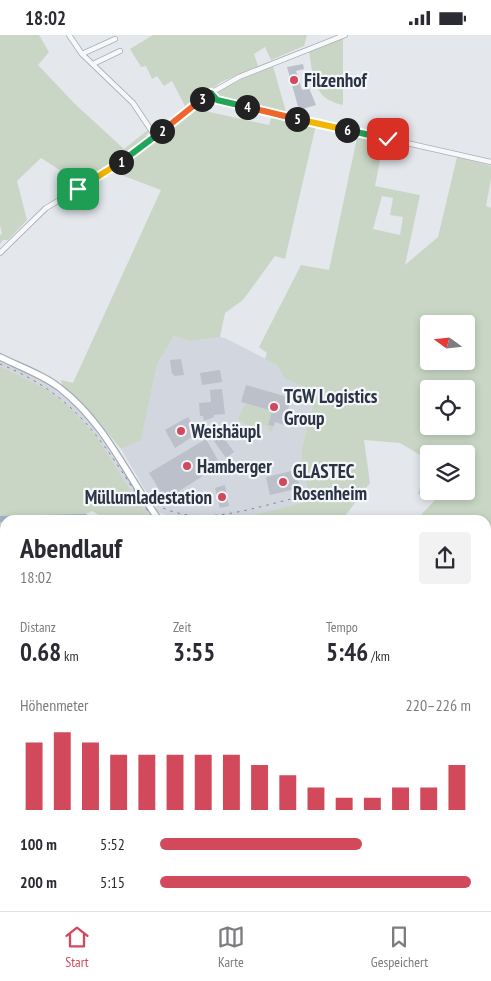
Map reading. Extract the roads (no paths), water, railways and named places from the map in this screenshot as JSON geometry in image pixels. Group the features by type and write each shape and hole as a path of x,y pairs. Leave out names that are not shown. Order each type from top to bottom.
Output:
{"main road":[{"path":"0,357 48,380 79,405 113,447 156,515"}],"street":[{"path":"69,35 82,54 133,103 155,136"},
{"path":"0,253 46,208 112,169 211,93 239,77 345,35"},
{"path":"82,54 115,39"},
{"path":"93,64 120,51"},
{"path":"211,93 217,100 491,162"}],"railway":[{"path":"0,364 29,378 53,393 73,410 106,449 151,515"},
{"path":"138,492 157,505 176,513 189,515"},
{"path":"217,515 300,497"}],"place":[{"name":"Filzenhof","path":"294,80"},
{"name":"TGW Logistics Group","path":"274,407"},
{"name":"Weishäupl","path":"181,431"},
{"name":"Hamberger","path":"187,466"},
{"name":"GLASTEC Rosenheim","path":"283,482"},
{"name":"Müllumladestation","path":"222,497"}]}
